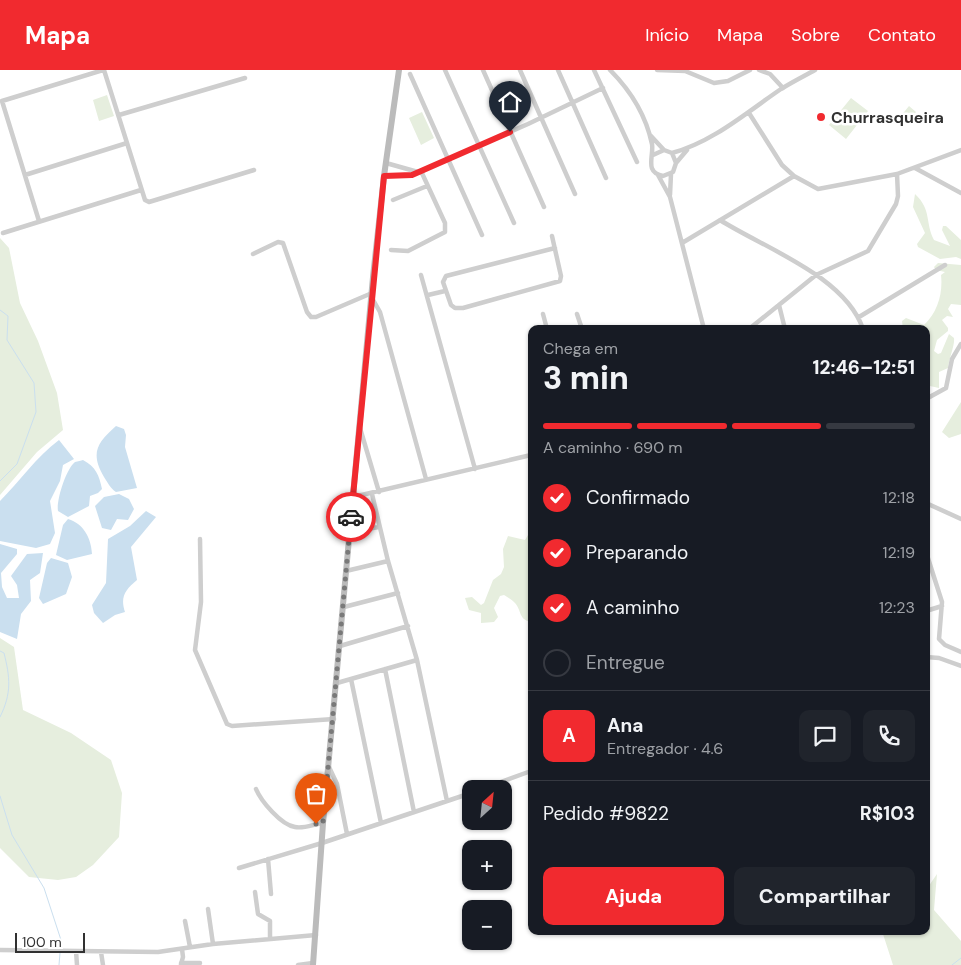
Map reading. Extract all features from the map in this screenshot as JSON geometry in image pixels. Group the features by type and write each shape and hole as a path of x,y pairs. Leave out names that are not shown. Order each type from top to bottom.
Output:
{"street":[{"path":"39,222 2,101 104,70 145,200 149,202 254,170"},
{"path":"298,965 313,964 323,823 330,767 349,532 384,176 399,70"},
{"path":"445,70 514,223"},
{"path":"483,70 544,207"},
{"path":"520,70 575,194"},
{"path":"558,70 606,178"},
{"path":"594,70 637,162"},
{"path":"610,70 628,90 649,132 664,150 672,153 688,149 749,113 783,88 815,70"},
{"path":"657,70 685,71 714,83 728,81 750,70"},
{"path":"759,70 770,74 783,88"},
{"path":"410,74 447,160 482,234"},
{"path":"119,115 245,78"},
{"path":"384,176 412,175 573,104 603,88"},
{"path":"749,113 775,157 794,176 822,189 897,174 961,150"},
{"path":"649,132 653,155 650,166 658,175 670,197 703,325"},
{"path":"24,175 127,143"},
{"path":"670,197 671,174 676,163 688,149"},
{"path":"653,155 664,150"},
{"path":"672,153 676,163"},
{"path":"386,163 419,171 445,223 445,232 408,251 391,250"},
{"path":"915,168 961,193"},
{"path":"658,175 671,174"},
{"path":"754,325 816,275 871,249 896,204 897,174"},
{"path":"682,243 794,176"},
{"path":"393,200 427,186"},
{"path":"3,234 141,190"},
{"path":"720,220 816,275 859,317 862,325"},
{"path":"552,236 561,276 558,282 460,308 451,305 443,280 446,276 554,248"},
{"path":"253,254 278,242 283,243 307,312 311,317 316,317 372,296"},
{"path":"859,317 945,265"},
{"path":"421,275 474,469"},
{"path":"428,295 446,291"},
{"path":"372,296 380,312 426,479"},
{"path":"779,305 784,325"},
{"path":"544,314 546,325"},
{"path":"578,314 581,325"},
{"path":"930,397 946,388 952,359 961,344"},
{"path":"360,428 380,492"},
{"path":"353,497 528,456"},
{"path":"372,494 388,561 417,660 447,801"},
{"path":"930,505 961,519"},
{"path":"349,532 379,527"},
{"path":"200,539 201,602 195,650 227,724 235,726 334,719"},
{"path":"346,571 388,561"},
{"path":"930,563 939,588 942,606 939,639 945,645 961,652"},
{"path":"344,607 398,593"},
{"path":"930,610 942,606"},
{"path":"340,646 408,626"},
{"path":"930,657 939,658 961,666"},
{"path":"337,683 417,660"},
{"path":"385,669 414,812"},
{"path":"351,679 381,823"},
{"path":"330,767 338,784 347,834"},
{"path":"508,780 528,773"},
{"path":"256,789 264,804 290,826 297,828 323,823"},
{"path":"239,868 322,843 462,795"},
{"path":"268,858 271,894"},
{"path":"255,892 258,914 270,920 270,939"},
{"path":"208,909 213,944"},
{"path":"185,921 190,947"},
{"path":"0,950 42,949 158,952 213,944 316,935"},
{"path":"182,949 181,964 200,963"},
{"path":"76,951 77,965"},
{"path":"101,952 103,965"}],"green space":[{"path":"107,95 114,116 99,121 93,100"},
{"path":"851,98 868,111 846,139 829,125"},
{"path":"909,106 916,112 907,123 900,117"},
{"path":"422,112 434,138 421,145 409,118"},
{"path":"915,194 924,206 934,240 950,246 942,230 943,226 946,226 961,240 961,259 956,257 940,259 918,247 917,244 925,233 913,207"},
{"path":"0,238 9,248 20,303 38,341 57,393 63,430 37,452 0,495"},
{"path":"938,263 961,265 961,305 951,304 948,309 953,317 947,316 942,320 948,331 937,340 934,351 938,354 941,353 949,334 954,338 948,368 939,372 939,388 930,386 930,325 924,325 936,308 941,289 941,275 945,272 936,270 934,267"},
{"path":"906,318 924,325 902,325 902,321"},
{"path":"961,402 961,434 949,438 942,432"},
{"path":"528,535 528,621 522,617 515,603 504,595 500,596 494,608 498,617 494,622 481,623 481,613 469,610 465,598 472,597 481,605 484,603 493,580 501,574 504,567 503,549 508,536 525,540"},
{"path":"0,638 14,647 23,710 71,733 111,760 122,793 119,837 93,865 76,877 58,880 29,877 0,848"},
{"path":"937,874 934,910 961,941 961,965 893,965 883,935 930,935 930,884"}],"water":[{"path":"116,426 124,429 126,435 125,447 137,488 116,492 104,477 97,461 97,455 100,443"},
{"path":"59,440 74,459 63,465 60,481 50,501 55,533 50,544 36,548 0,541 0,501 35,461"},
{"path":"83,460 96,472 102,489 90,496 89,506 68,517 58,511 60,493 68,471 75,462"},
{"path":"119,494 129,499 134,509 128,520 117,519 111,530 102,528 95,506 104,497"},
{"path":"146,511 156,517 131,547 137,580 129,587 123,598 125,612 115,615 103,623 94,613 92,605 106,583 108,539 130,526"},
{"path":"68,519 74,521 86,532 92,554 67,560 56,555 63,525"},
{"path":"0,544 17,549 17,554 1,573 2,587 7,598 19,598 17,585 11,576 27,554 43,553 40,573 30,580 31,601 21,614 17,639 0,632"},
{"path":"51,558 68,563 72,577 66,594 43,604 39,598 47,563"}],"waterway":[{"path":"0,310 8,316 7,340 34,383 36,412 17,464 0,481"},
{"path":"0,651 4,653 9,685 7,700 0,717"},
{"path":"0,796 12,835 44,888 61,940 61,949"},
{"path":"59,965 60,953"},
{"path":"952,965 961,958"}],"way so far":[{"path":"316,824 323,823 330,767 351,517"}],"place":[{"name":"Churrasqueira","path":"821,117"}],"route":[{"path":"351,517 384,176 412,175 510,132"}]}
